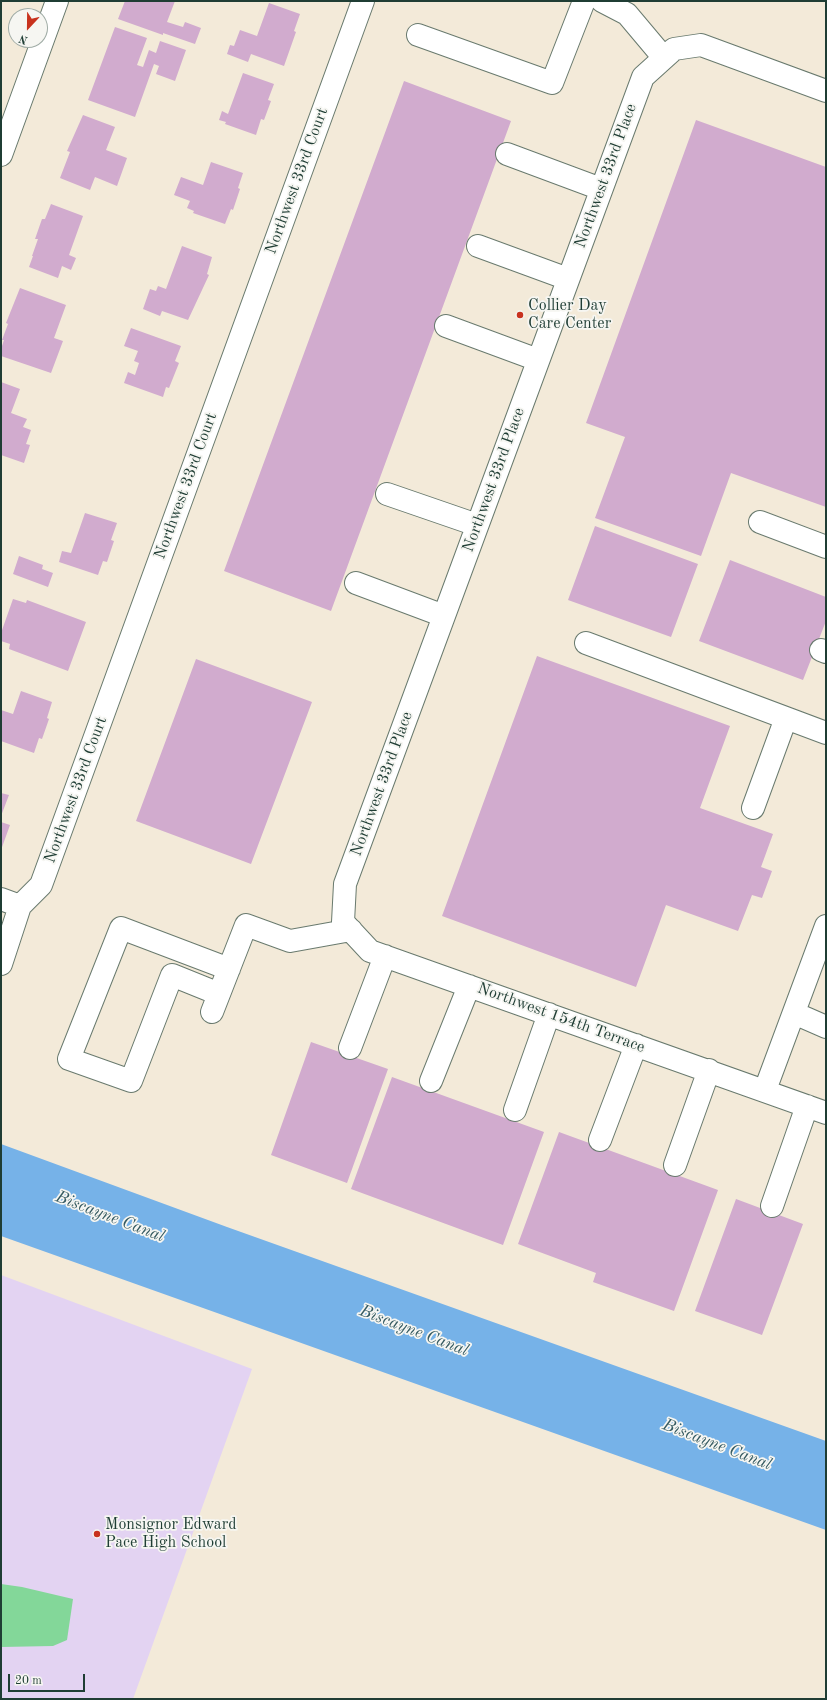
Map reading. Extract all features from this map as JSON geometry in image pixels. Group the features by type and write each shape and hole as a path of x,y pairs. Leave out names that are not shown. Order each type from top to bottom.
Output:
{"street":[{"path":"1,155 57,1"},
{"name":"Northwest 33rd Court","path":"1,964 10,903 41,885 362,1"},
{"path":"418,35 552,83 584,1"},
{"path":"602,1 627,14 664,58 674,49 701,45 826,91"},
{"name":"Northwest 33rd Place","path":"345,884 643,77 664,58"},
{"path":"507,154 601,189"},
{"path":"478,246 568,279"},
{"path":"446,326 538,360"},
{"path":"387,494 477,525"},
{"path":"760,522 826,547"},
{"path":"356,583 444,616"},
{"path":"586,643 826,732"},
{"path":"753,808 786,718"},
{"name":"Northwest 154th Terrace","path":"345,884 343,922 370,951 709,1070 817,1110"},
{"path":"229,969 121,928 69,1059 131,1081 172,975 216,1003 246,925 290,941 351,930"},
{"path":"765,1090 826,926"},
{"path":"350,1048 385,956"},
{"path":"431,1081 469,986"},
{"path":"794,1013 826,1027"},
{"path":"515,1110 549,1014"},
{"path":"600,1140 636,1045"},
{"path":"675,1165 709,1070"},
{"path":"772,1206 817,1110"}],"shaded area":[{"name":"Monsignor Edward Pace High School","path":"1,1275 252,1369 133,1699 1,1699"}],"green space":[{"path":"1,1584 22,1587 73,1599 67,1640 53,1646 1,1647"}],"water":[{"name":"Biscayne Canal","path":"1,1144 227,1227 826,1441 826,1530 1,1236"}],"building":[{"path":"125,1 175,1 167,22 183,27 185,22 201,28 195,44 163,33 163,35 118,19"},
{"path":"269,3 300,14 294,31 296,32 284,66 251,54 248,62 227,54 230,45 234,46 240,30 257,36"},
{"path":"115,27 147,38 137,65 143,67 149,50 156,53 160,41 186,50 175,81 156,74 159,66 154,64 135,117 88,100"},
{"path":"243,73 274,84 268,100 271,101 264,120 261,119 256,135 225,124 226,122 219,120 222,111 228,114"},
{"path":"404,81 511,121 331,611 224,571"},
{"path":"83,115 115,127 106,150 127,158 117,186 95,177 90,190 60,178 70,152 67,151"},
{"path":"696,120 826,167 826,507 731,473 701,556 595,518 625,437 586,423"},
{"path":"211,162 243,173 238,188 240,189 233,210 231,209 225,224 193,213 194,211 187,208 190,201 174,195 181,177 203,185"},
{"path":"51,204 83,216 69,255 76,258 71,270 62,266 58,278 29,267 38,239 35,239 42,219 45,219"},
{"path":"182,246 212,257 207,274 209,275 188,320 162,311 160,316 143,309 150,289 156,291 158,286 166,289"},
{"path":"20,288 66,305 54,338 63,341 51,373 1,356 1,349 4,340 2,340 8,324 6,323"},
{"path":"131,328 181,346 175,361 179,363 169,388 166,387 163,397 124,383 128,372 135,375 139,363 134,361 138,351 124,346"},
{"path":"1,382 20,389 11,413 27,419 23,427 31,430 26,444 30,445 24,463 1,455"},
{"path":"85,513 117,523 111,540 114,541 107,562 103,561 98,575 59,562 62,551 71,553"},
{"path":"595,526 698,564 671,637 568,600"},
{"path":"19,556 43,565 42,569 53,573 48,587 13,574"},
{"path":"730,560 826,597 826,621 803,680 699,641"},
{"path":"13,599 26,603 27,600 86,622 68,671 9,649 10,644 1,641 1,633"},
{"path":"537,656 730,726 700,808 773,834 761,867 772,871 762,898 752,895 738,931 666,905 636,987 442,916"},
{"path":"196,659 312,702 251,864 136,821"},
{"path":"21,691 52,702 47,718 49,719 42,739 39,738 34,753 1,741 1,710 13,714"},
{"path":"1,793 9,795 1,816"},
{"path":"1,822 10,825 1,850"},
{"path":"311,1042 388,1069 347,1183 271,1155"},
{"path":"392,1077 544,1132 503,1245 351,1189"},
{"path":"559,1132 718,1190 674,1311 593,1282 596,1273 518,1244"},
{"path":"736,1199 803,1224 762,1335 695,1311"}],"place":[{"name":"Collier Day Care Center","path":"520,315"},
{"name":"Monsignor Edward Pace High School","path":"97,1534"}]}
